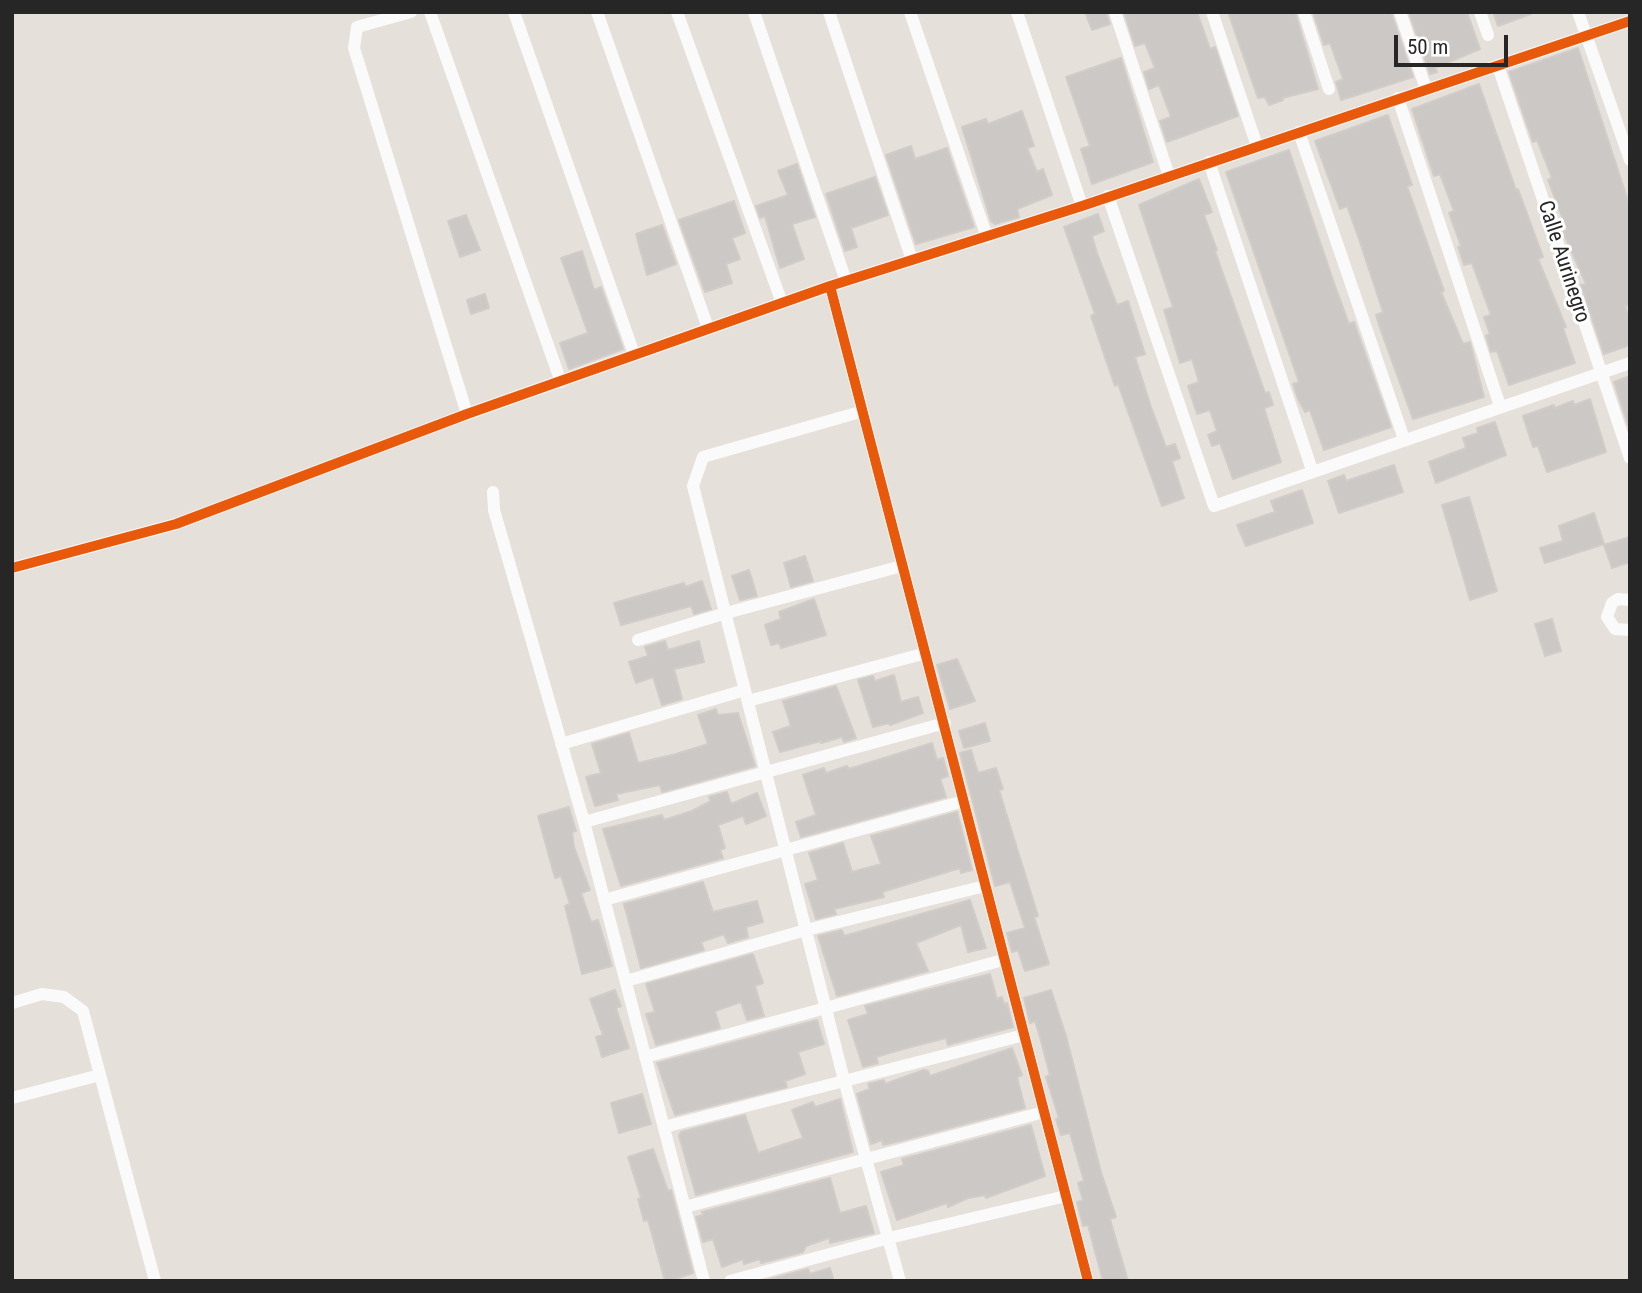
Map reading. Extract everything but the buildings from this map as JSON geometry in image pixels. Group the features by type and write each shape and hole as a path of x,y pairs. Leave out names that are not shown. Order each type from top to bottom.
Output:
{"street":[{"path":"411,12 357,27 354,48 467,414"},
{"path":"430,12 561,382"},
{"path":"514,12 634,354"},
{"path":"597,12 708,328"},
{"path":"677,12 782,303"},
{"path":"754,12 846,281"},
{"path":"829,12 912,260"},
{"path":"910,12 987,237"},
{"path":"1017,12 1082,206"},
{"path":"1115,12 1169,176"},
{"path":"1212,12 1257,146"},
{"path":"1304,12 1329,89"},
{"path":"1399,12 1426,89"},
{"path":"1480,12 1488,35"},
{"path":"1578,12 1630,160"},
{"path":"12,568 176,524 467,414 708,328 1082,206 1630,21"},
{"name":"Calle Aurinegro","path":"1498,65 1630,458"},
{"path":"1398,99 1500,406"},
{"path":"1299,132 1404,439"},
{"path":"1209,162 1312,470"},
{"path":"1108,196 1214,506 1312,470 1630,363"},
{"path":"830,286 860,412 945,723 1003,960 1088,1281"},
{"path":"860,412 703,457 693,486 844,1080 900,1281"},
{"path":"493,492 494,510 584,822 704,1281"},
{"path":"638,640 726,612 902,566"},
{"path":"1630,600 1618,599 1612,603 1608,617 1615,629 1630,630"},
{"path":"561,744 747,695 926,653"},
{"path":"584,822 945,723"},
{"path":"604,900 964,801"},
{"path":"625,981 806,930 985,886"},
{"path":"645,1057 1003,960"},
{"path":"12,1003 42,994 64,997 83,1011 155,1281"},
{"path":"664,1127 1024,1035"},
{"path":"12,1098 100,1075"},
{"path":"685,1207 1044,1112"},
{"path":"730,1281 889,1238 1066,1196"}],"cycle path":[{"path":"12,568 176,524 467,414 830,286 1082,206 1630,21"},
{"path":"830,286 1088,1281"}]}
